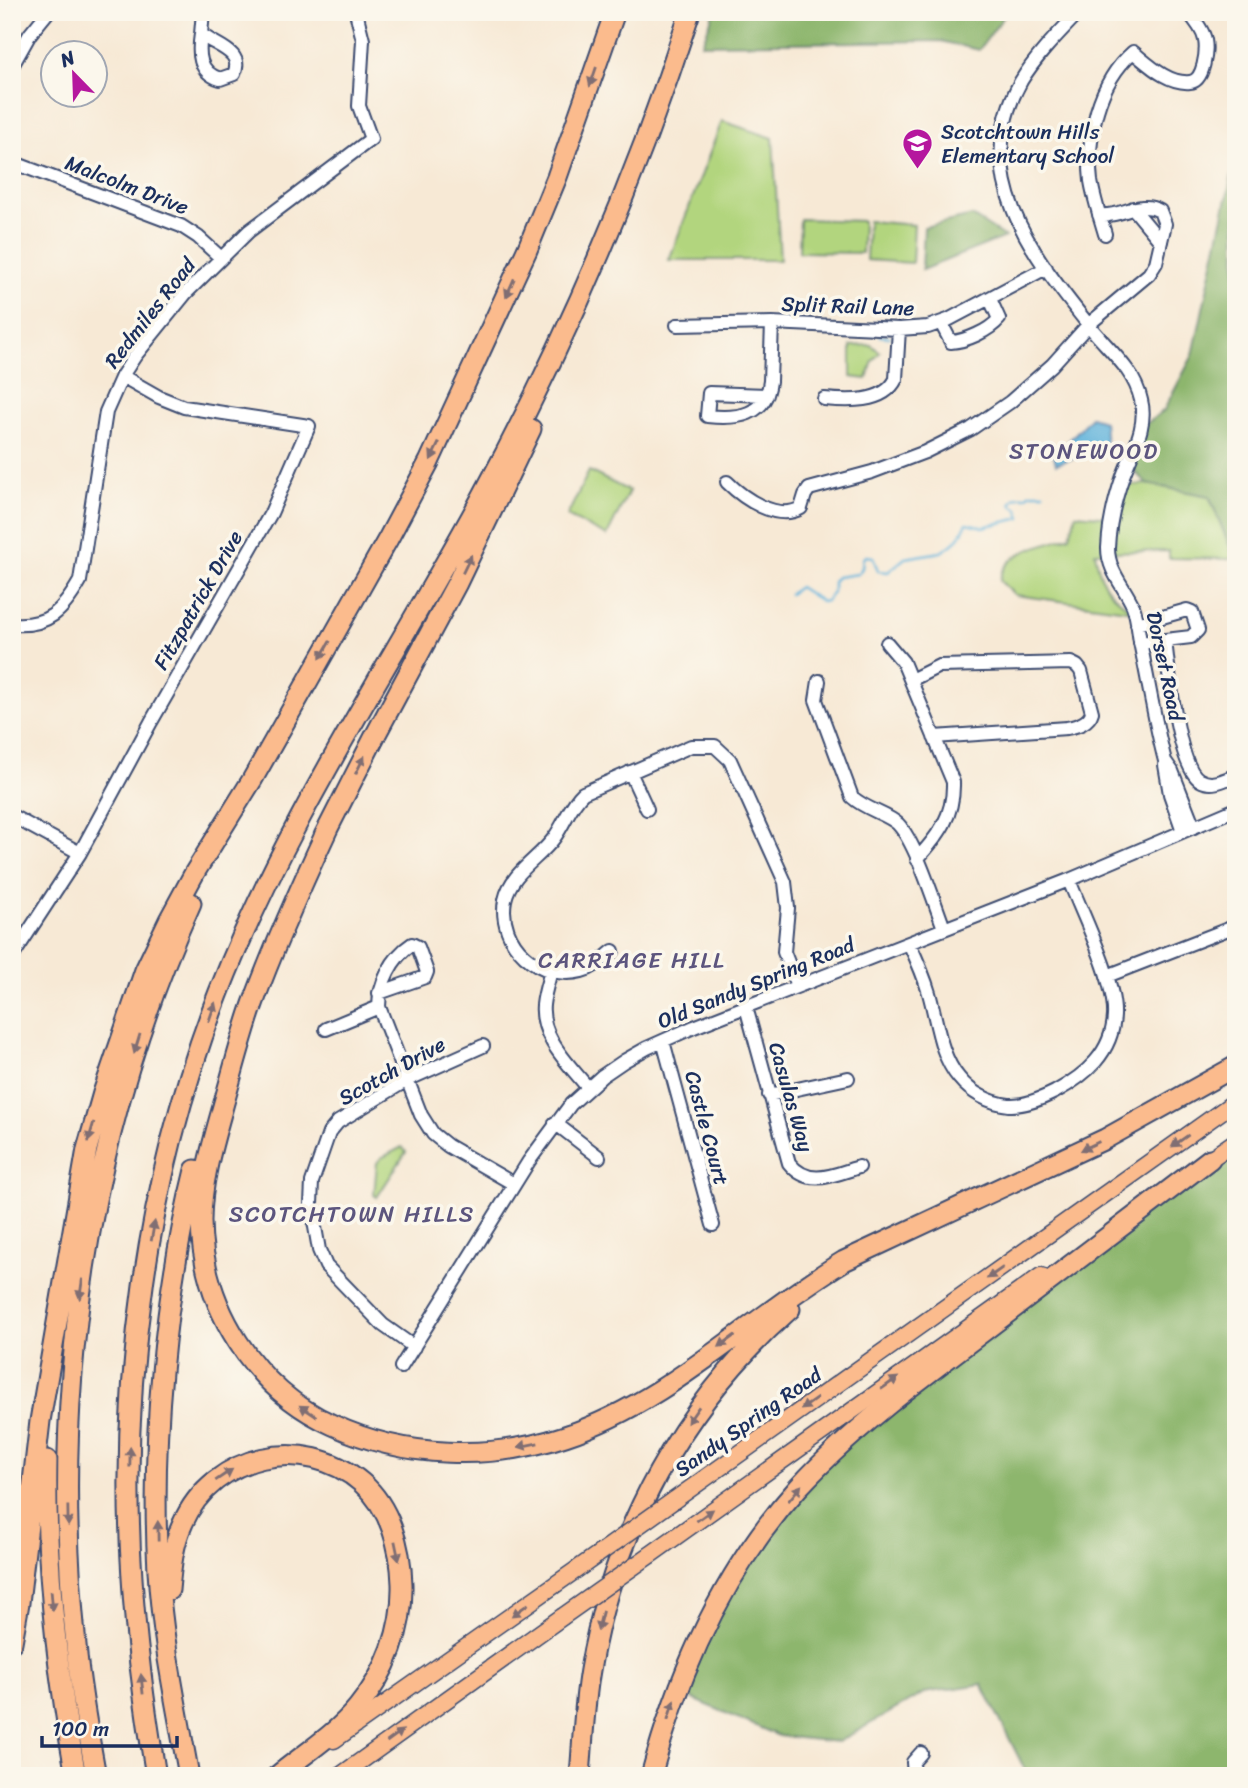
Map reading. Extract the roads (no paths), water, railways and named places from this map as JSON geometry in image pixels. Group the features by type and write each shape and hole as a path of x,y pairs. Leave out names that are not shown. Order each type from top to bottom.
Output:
{"highway":[{"path":"96,1776 76,1645 68,1524 70,1395 84,1267 105,1158 140,1034 185,915 212,855 388,539 464,389 557,177 615,12"},
{"path":"188,1772 170,1671 158,1571 161,1390 173,1279 193,1178 226,1059 269,945 457,583 530,432 583,291 653,121 690,12"},
{"path":"156,1776 144,1700 133,1588 129,1458 132,1391 141,1309 155,1222 178,1117 218,995 268,881 304,811 482,498 583,291"},
{"path":"12,1642 40,1420 86,1149 145,970 195,872 252,779"},
{"path":"329,826 289,915 253,1006 207,1166 201,1223 208,1274 225,1320 237,1341 265,1377 304,1409 345,1431 390,1445 461,1452 529,1446 608,1419 648,1397 814,1279 873,1246 1105,1139 1236,1066"},
{"path":"651,1776 677,1692 713,1613 739,1567 796,1490 829,1455 878,1412 1210,1158"},
{"path":"580,1776 590,1671 611,1583 635,1516 678,1437 727,1372 789,1310 847,1265 910,1229"},
{"path":"62,1288 48,1431 47,1530 56,1651 76,1776"},
{"path":"188,1772 170,1616 169,1595 175,1543 183,1521 208,1486 225,1474 258,1458 293,1454 331,1463 363,1483 376,1498 386,1514 399,1552 402,1597 396,1637 369,1692 342,1723 277,1776"}],"main road":[{"name":"Sandy Spring Road","path":"284,1776 1236,1101"},
{"path":"340,1776 1236,1140"}],"street":[{"path":"12,66 30,34 48,12"},
{"path":"201,34 203,12"},
{"name":"Redmiles Road","path":"12,624 29,626 43,622 66,604 79,581 86,551 106,412 122,376 135,356 186,293 220,257 284,203 371,139 359,106 363,40 356,12"},
{"name":"Dorset Road","path":"1079,12 1042,52 1020,82 1003,132 1002,163 1008,200 1022,233 1088,325 1132,376 1142,405 1142,427 1116,503 1108,552 1112,568 1132,604 1138,624 1165,761 1172,771 1189,829"},
{"path":"1105,234 1091,182 1090,159 1092,133 1100,101 1118,69 1133,52 1159,73 1181,82 1192,83 1197,80 1205,44 1201,31 1188,12"},
{"name":"Malcolm Drive","path":"12,162 181,226 220,257"},
{"path":"727,482 746,498 768,509 796,511 801,508 804,495 809,489 887,467 945,443 978,424 1041,375 1088,325 1149,274 1156,263 1165,225 1160,211 1149,206 1099,215"},
{"path":"1133,208 1161,242"},
{"name":"Split Rail Lane","path":"677,325 772,323 922,328 941,323 1046,268"},
{"path":"941,323 951,342 960,341 994,325 999,319 990,299"},
{"path":"767,396 709,393 707,416 729,418 743,415 755,410 767,396 772,323"},
{"path":"824,399 852,401 870,397 892,386 896,379 899,329"},
{"name":"Fitzpatrick Drive","path":"12,957 80,853 280,496 309,426 184,407 122,376"},
{"path":"1138,624 1187,610 1196,618 1196,634 1186,638 1140,643"},
{"path":"1165,640 1172,699 1192,772 1200,780 1219,783 1236,775"},
{"path":"887,643 903,662 953,782 954,799 948,816 939,833 917,859"},
{"path":"911,680 939,666 1071,663 1082,671 1092,712 1084,723 1067,728 934,737"},
{"path":"819,681 816,700 852,797 862,807 896,821 907,836 944,928"},
{"path":"613,951 588,969 571,973 551,971 528,959 513,942 505,912 507,894 524,868 554,839 578,798 590,789 691,746 715,746 725,754 782,875 788,899 783,952 797,986"},
{"path":"1165,761 1185,753"},
{"path":"630,772 647,809"},
{"name":"Old Sandy Spring Road","path":"401,1367 514,1184 555,1123 588,1088 624,1061 663,1041 1069,880 1236,809"},
{"path":"12,816 80,853"},
{"path":"909,943 924,978 944,1050 953,1070 963,1083 976,1094 991,1101 1010,1105 1033,1101 1066,1086 1084,1074 1099,1058 1108,1042 1114,1017 1107,976 1069,880"},
{"path":"1107,976 1236,926"},
{"path":"551,971 543,1003 547,1031 556,1048 588,1088"},
{"path":"379,993 379,1007 421,1115 433,1134 448,1146 514,1184"},
{"path":"326,1029 379,1007"},
{"name":"Casulas Way","path":"746,1007 789,1163 804,1177 817,1180 859,1167"},
{"name":"Castle Court","path":"663,1041 713,1225"},
{"name":"Scotch Drive","path":"414,1347 383,1325 330,1272 320,1250 310,1190 331,1130 338,1122 407,1080 483,1046"},
{"path":"769,1095 848,1078"},
{"path":"555,1123 599,1157"},
{"path":"914,1776 913,1762 921,1753"}],"water":[{"path":"1091,417 1104,421 1106,447 1056,464 1053,452 1062,448"}],"waterway":[{"path":"880,336 890,337"},
{"path":"789,594 799,587 822,602 826,601 833,593 833,582 837,577 858,574 866,556 873,557 878,571 888,572 905,558 941,552 959,538 967,523 983,527 1021,518 1018,509 1011,504 1014,500 1031,493 1044,493"}],"place":[{"name":"Scotchtown Hills Elementary School","path":"918,171"}],"district":[{"name":"STONEWOOD","path":"1084,451"},
{"name":"CARRIAGE HILL","path":"632,960"},
{"name":"SCOTCHTOWN HILLS","path":"352,1214"}]}
